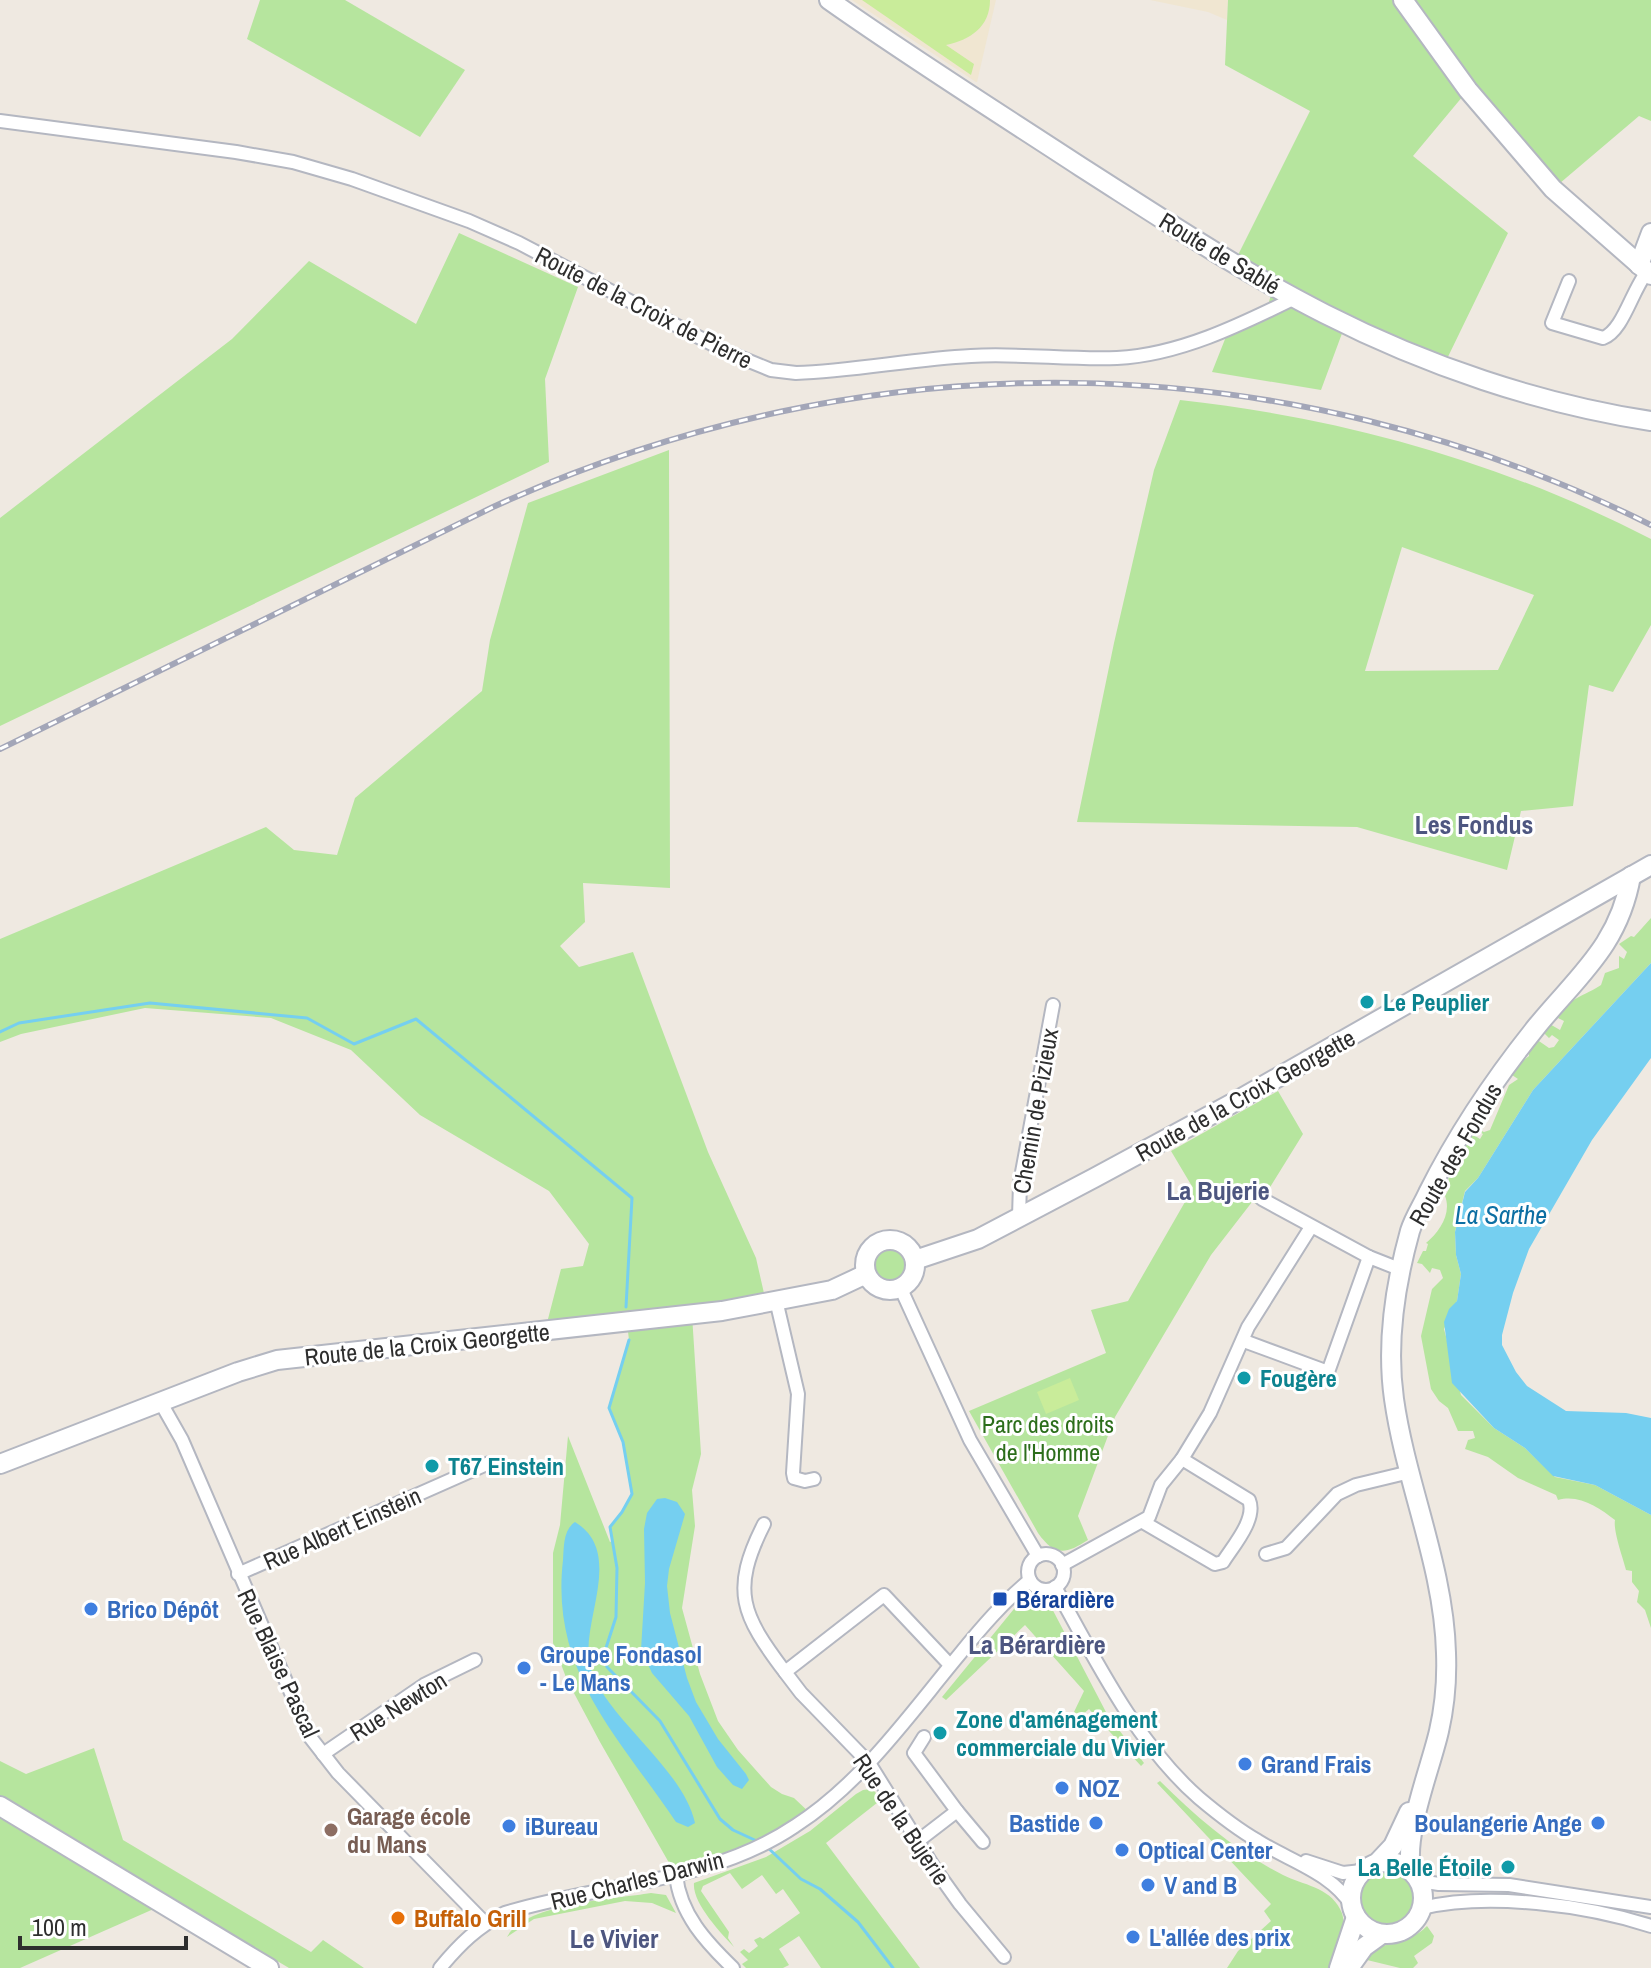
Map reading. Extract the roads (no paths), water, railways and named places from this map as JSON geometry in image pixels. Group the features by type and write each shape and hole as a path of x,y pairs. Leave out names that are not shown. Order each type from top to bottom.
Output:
{"street":[{"name":"Route de Sablé","path":"829,0 1184,233 1295,298 1363,332 1492,382 1582,407 1651,421"},
{"path":"1403,0 1468,90 1542,177 1646,271"},
{"name":"Route de la Croix de Pierre","path":"0,121 236,152 293,162 352,179 469,221 519,243 727,352 771,370 796,373 980,355 1135,356 1175,347 1295,298"},
{"path":"1569,281 1552,323 1603,338 1614,333 1646,271 1651,233"},
{"name":"Route de la Croix Georgette","path":"915,1260 978,1239 1231,1104 1651,865"},
{"name":"Route des Fondus","path":"1416,1876 1408,1851 1440,1729 1446,1688 1445,1635 1394,1399 1391,1359 1393,1310 1411,1229 1454,1147 1511,1059 1605,947 1627,901 1631,876"},
{"name":"Chemin de Pizieux","path":"1019,1217 1020,1183 1053,1005"},
{"path":"1262,1199 1369,1257 1402,1270"},
{"path":"1062,1565 1143,1522 1152,1509 1161,1485 1182,1459 1210,1413 1266,1297 1311,1227"},
{"path":"882,1241 899,1241 915,1260 913,1277 901,1289 893,1291 876,1287 866,1274 865,1262 869,1251 882,1241"},
{"path":"1244,1341 1328,1372 1369,1257"},
{"name":"Route de la Croix Georgette","path":"0,1464 277,1360 722,1311 832,1290 866,1274"},
{"path":"901,1289 970,1440 1038,1556"},
{"path":"776,1300 798,1394 794,1478 800,1481 814,1479"},
{"name":"Rue Blaise Pascal","path":"161,1403 182,1440 310,1737 485,1923"},
{"path":"1143,1522 1215,1564 1226,1558 1248,1520 1252,1505 1249,1500 1182,1459"},
{"name":"Rue Albert Einstein","path":"238,1574 489,1463"},
{"path":"1266,1554 1286,1548 1337,1494 1356,1485 1410,1472"},
{"name":"Rue de la Bujerie","path":"764,1524 749,1553 743,1579 745,1606 759,1638 801,1693 869,1763 960,1904 1004,1957"},
{"path":"1038,1556 1055,1556 1062,1565 1063,1576 1055,1587 1043,1589 1030,1580 1030,1564 1038,1556"},
{"name":"Rue Charles Darwin","path":"440,1968 485,1923 522,1908 676,1875 748,1852 773,1840 811,1814 869,1763 1005,1602 1030,1580"},
{"path":"1055,1587 1131,1717 1163,1762 1223,1818 1330,1882 1344,1894 1369,1930 1382,1934 1394,1934 1410,1927 1422,1908 1423,1894 1416,1876"},
{"path":"785,1672 884,1595 950,1665"},
{"name":"Rue Newton","path":"323,1754 424,1685 475,1660"},
{"path":"924,1737 914,1753 983,1842"},
{"name":"Route des Fondus","path":"1369,1867 1393,1846 1430,1766"},
{"path":"0,1806 269,1968"},
{"path":"918,1841 957,1811"},
{"path":"1269,1848 1334,1871 1352,1874 1395,1862 1416,1876 1439,1884 1496,1883 1647,1910"},
{"path":"1339,1968 1354,1912 1352,1888 1369,1867"},
{"path":"676,1875 685,1908 710,1945 733,1968"},
{"path":"1422,1908 1460,1902 1508,1902 1583,1911 1651,1926"},
{"path":"1349,1968 1364,1947 1382,1934"}],"water":[{"name":"La Sarthe","path":"1651,963 1651,1058 1592,1140 1529,1249 1513,1293 1502,1345 1527,1386 1566,1411 1626,1413 1651,1418 1651,1515 1595,1485 1553,1476 1525,1448 1494,1428 1452,1383 1444,1322 1449,1309 1457,1301 1461,1274 1455,1232 1465,1192 1478,1178 1533,1090"},
{"path":"657,1499 677,1502 685,1514 667,1586 670,1613 687,1678 696,1702 718,1739 749,1780 742,1789 733,1785 717,1767 689,1716 652,1673 641,1650 644,1529 647,1513"},
{"path":"575,1522 589,1535 597,1550 598,1586 589,1643 589,1660 595,1680 622,1719 674,1780 687,1801 695,1823 688,1827 676,1822 632,1761 593,1702 578,1670 567,1637 562,1600 565,1539 568,1529"}],"waterway":[{"path":"0,1032 19,1023 150,1003 307,1018 354,1044 416,1019 632,1198 626,1307"},
{"path":"629,1340 609,1408 623,1442 632,1494 610,1527 617,1568 616,1617 604,1654 607,1667 660,1721 720,1819 733,1830 759,1842"},
{"path":"766,1846 801,1879 820,1889 858,1922 893,1968"}],"railway":[{"path":"0,749 493,507 635,451 780,412 927,389 1074,383 1221,393 1367,421 1511,464 1651,525"}],"place":[{"name":"Le Peuplier","path":"1367,1002"},
{"name":"Fougère","path":"1244,1378"},
{"name":"T67 Einstein","path":"432,1466"},
{"name":"Bérardière","path":"1000,1599"},
{"name":"Brico Dépôt","path":"91,1609"},
{"name":"Groupe Fondasol - Le Mans","path":"524,1668"},
{"name":"Zone d'aménagement commerciale du Vivier","path":"940,1733"},
{"name":"Grand Frais","path":"1245,1764"},
{"name":"NOZ","path":"1062,1788"},
{"name":"Bastide","path":"1096,1823"},
{"name":"Boulangerie Ange","path":"1598,1823"},
{"name":"iBureau","path":"509,1826"},
{"name":"Garage école du Mans","path":"331,1830"},
{"name":"Optical Center","path":"1122,1850"},
{"name":"La Belle Étoile","path":"1508,1867"},
{"name":"V and B","path":"1148,1885"},
{"name":"Buffalo Grill","path":"398,1918"},
{"name":"L'allée des prix","path":"1133,1937"}],"district":[{"name":"Les Fondus","path":"1474,824"},
{"name":"La Bujerie","path":"1218,1190"},
{"name":"La Bérardière","path":"1037,1644"},
{"name":"Le Vivier","path":"614,1938"}],"park label":[{"name":"Parc des droits de l'Homme","path":"1048,1438"}]}
